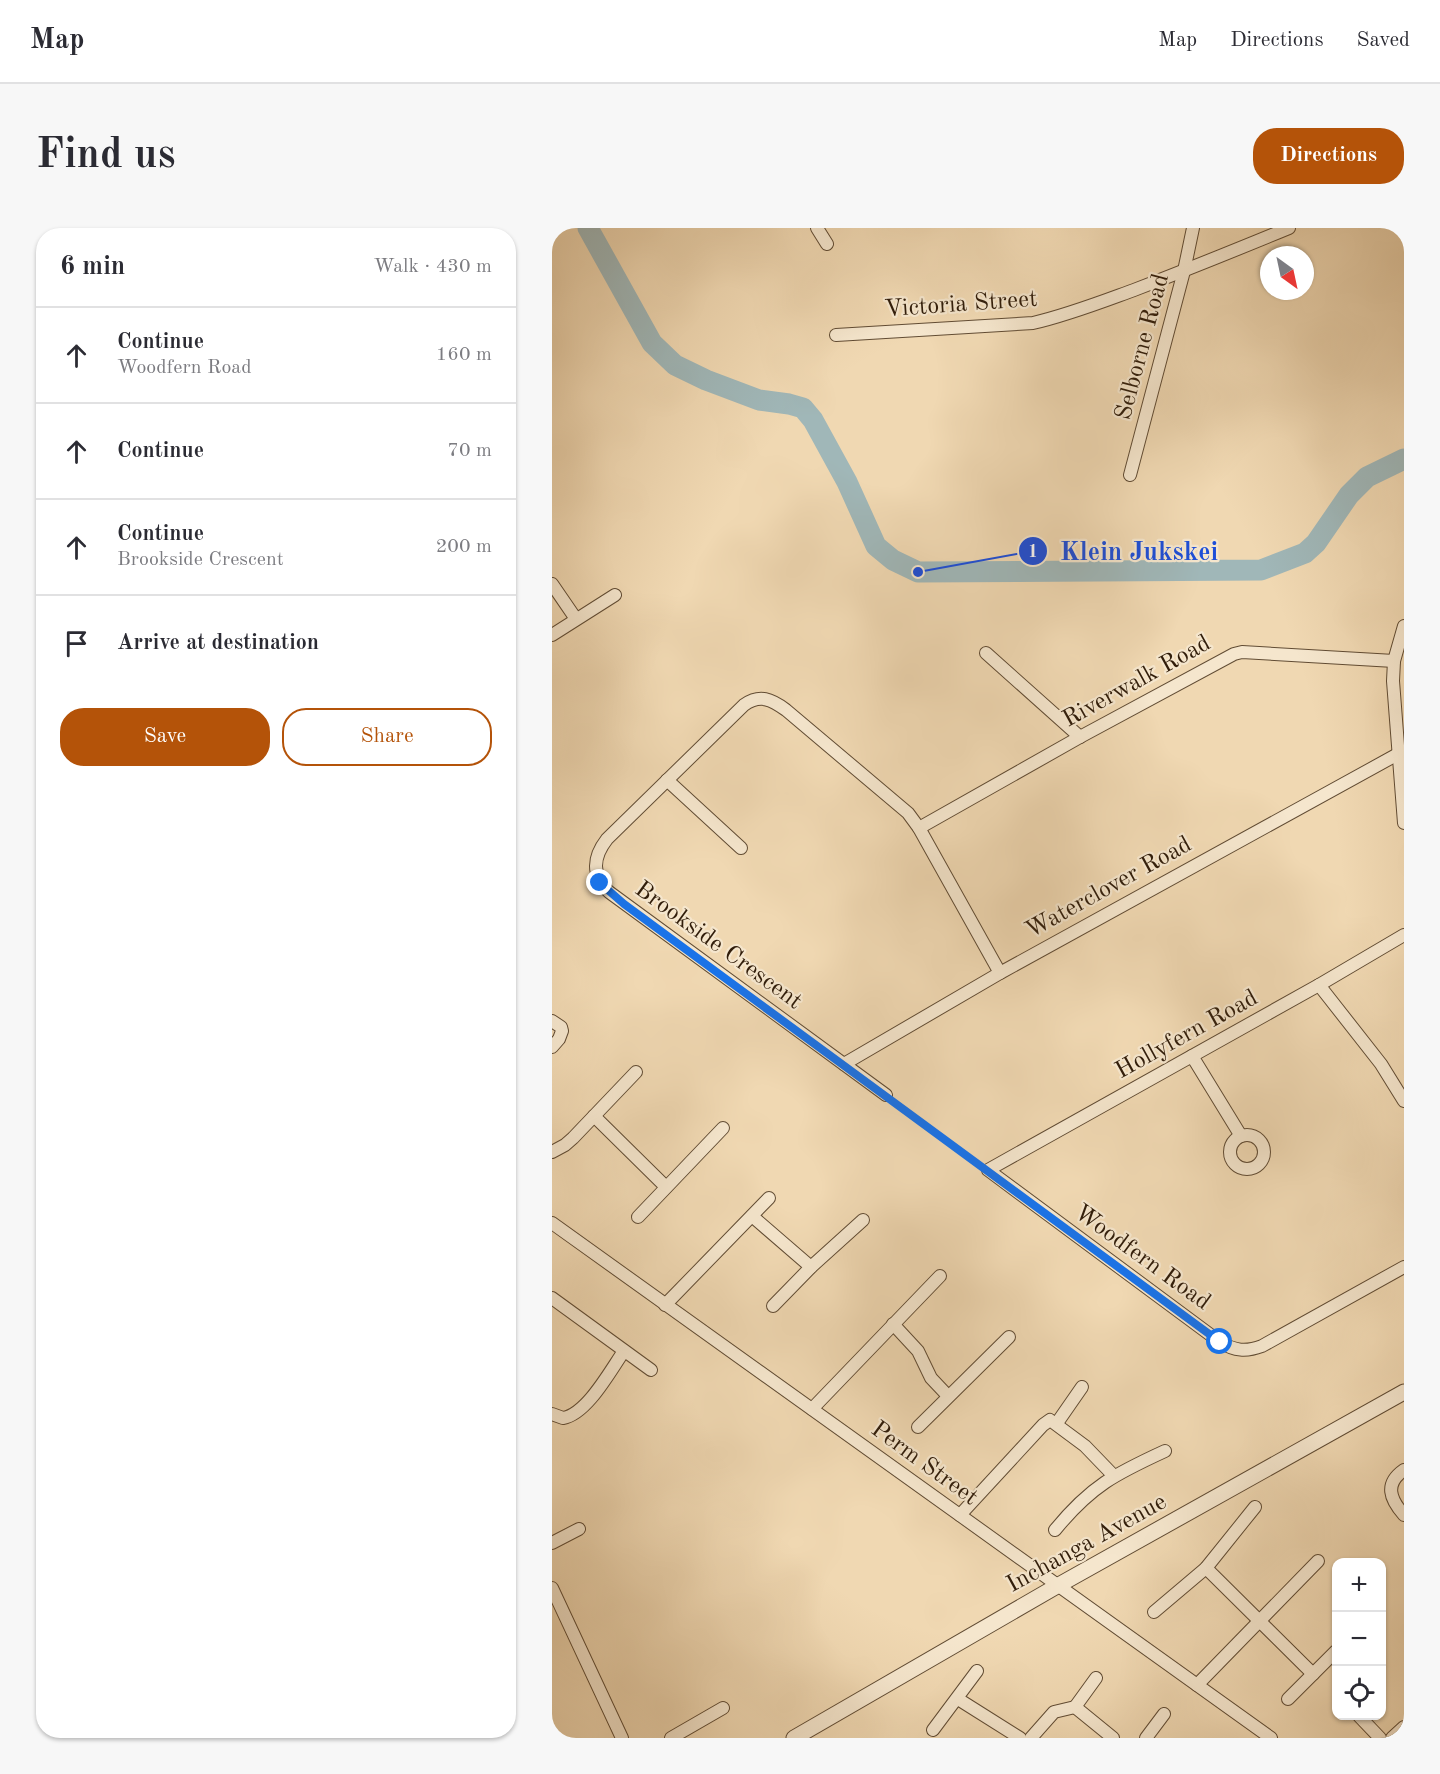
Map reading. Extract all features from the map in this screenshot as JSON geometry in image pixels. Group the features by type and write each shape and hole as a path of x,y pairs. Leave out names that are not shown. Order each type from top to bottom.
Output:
{"street":[{"path":"817,228 827,244"},
{"name":"Selborne Road","path":"1130,475 1184,271 1193,228"},
{"name":"Victoria Street","path":"836,335 1033,323 1085,308 1289,228"},
{"path":"552,584 576,619"},
{"path":"552,635 615,595"},
{"path":"1404,626 1394,661 1393,698 1404,824"},
{"name":"Riverwalk Road","path":"920,828 1080,737 1234,654 1252,652 1394,661"},
{"path":"986,653 1080,737"},
{"name":"Brookside Crescent","path":"886,1095 634,911 600,883 596,874 596,863 602,846 744,705 754,699 765,698 786,710 908,813 920,828 1000,973"},
{"name":"Waterclover Road","path":"844,1064 1000,973 1398,754"},
{"path":"667,780 741,848"},
{"name":"Hollyfern Road","path":"988,1170 1404,935"},
{"path":"1319,985 1381,1064 1404,1101"},
{"path":"552,1020 562,1031 552,1047"},
{"path":"1192,1056 1241,1136"},
{"path":"552,1152 565,1145 636,1072"},
{"path":"594,1116 666,1187"},
{"path":"638,1217 723,1128"},
{"name":"Woodfern Road","path":"988,1170 1220,1342 1237,1350 1246,1351 1262,1346 1404,1267"},
{"path":"665,1305 768,1198"},
{"path":"752,1216 812,1267"},
{"path":"773,1306 863,1220"},
{"name":"Perm Street","path":"552,1223 1270,1738"},
{"path":"812,1409 940,1276"},
{"path":"552,1298 651,1370"},
{"path":"893,1324 918,1351 931,1378 948,1396"},
{"path":"918,1427 1009,1337"},
{"path":"552,1414 562,1418 576,1412 592,1396 624,1351"},
{"path":"1057,1423 1082,1387"},
{"name":"Inchanga Avenue","path":"794,1738 1057,1586 1404,1392"},
{"path":"960,1515 1043,1425 1052,1420 1094,1455 1113,1475"},
{"path":"1055,1530 1083,1498 1113,1475 1165,1450"},
{"path":"1404,1470 1396,1476 1391,1490 1393,1502 1404,1515"},
{"path":"1154,1612 1206,1568 1256,1508"},
{"path":"552,1543 579,1529"},
{"path":"1197,1685 1318,1561"},
{"path":"1206,1568 1313,1674"},
{"path":"552,1588 622,1738"},
{"path":"1288,1699 1332,1655"},
{"path":"933,1730 977,1671"},
{"path":"1031,1738 1054,1712 1075,1707 1096,1678"},
{"path":"958,1699 1020,1738"},
{"path":"1075,1707 1113,1738"},
{"path":"671,1738 723,1708"},
{"path":"1146,1738 1164,1714"},
{"path":"1363,1720 1380,1738"},
{"path":"1392,1738 1404,1727"}],"path":[{"path":"886,1095 988,1170"}],"waterway":[{"path":"588,228 652,343 675,365 706,380 759,400 803,408 813,420 847,482 876,546 893,560 918,572 1261,570 1305,553 1316,543 1349,495 1367,477 1404,459"}],"place":[{"name":"Klein Jukskei","path":"918,572"}],"route":[{"path":"600,883 624,904 1220,1342"}]}
